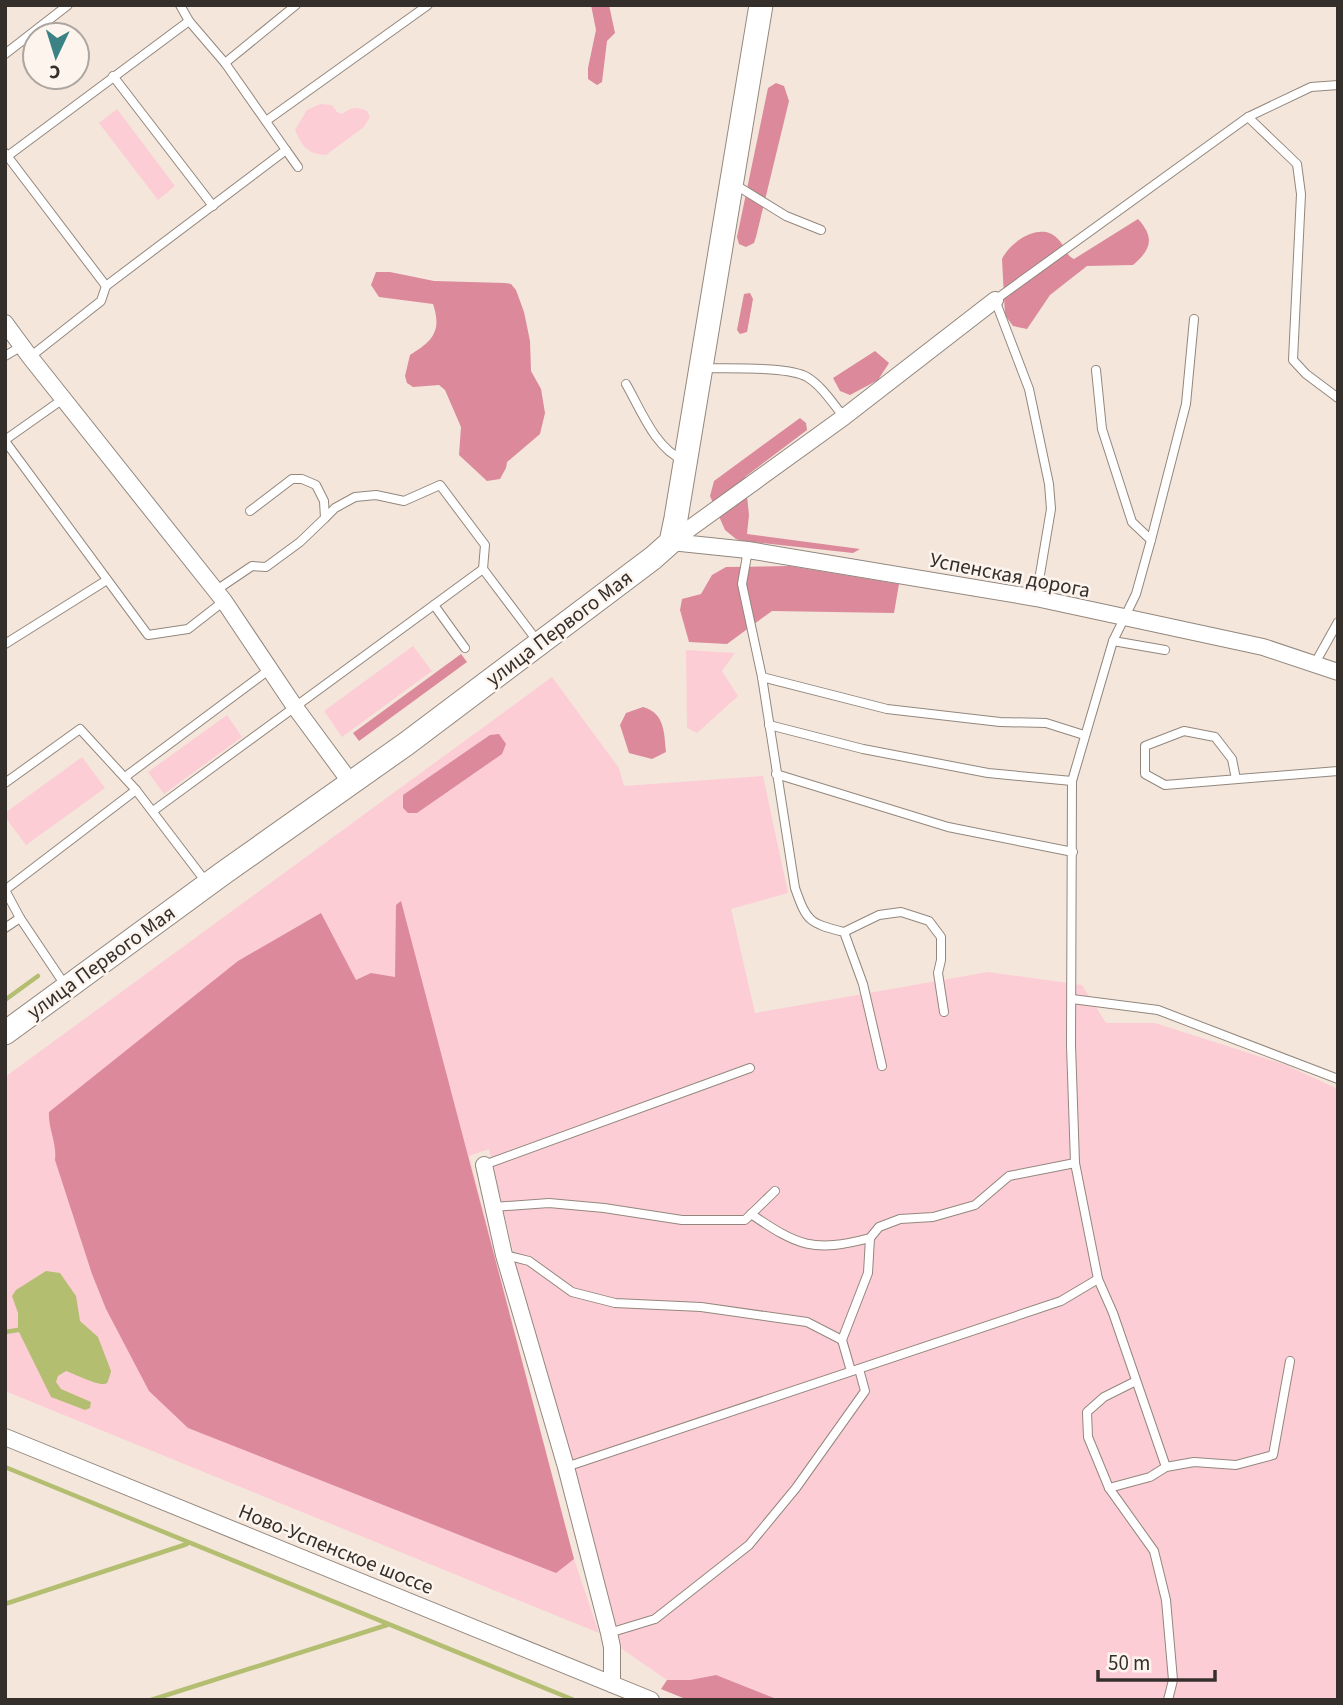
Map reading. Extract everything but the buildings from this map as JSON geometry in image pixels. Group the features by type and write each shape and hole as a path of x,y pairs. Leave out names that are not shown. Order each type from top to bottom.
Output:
{"street":[{"path":"671,542 761,5"},
{"path":"671,542 844,417 995,300"},
{"path":"5,323 62,399 220,596 351,783"},
{"name":"Успенская дорога","path":"671,542 748,550 1036,598 1263,647 1338,672"},
{"name":"улица Первого Мая","path":"5,1032 406,744 671,542"},
{"path":"484,1165 504,1255 566,1467 609,1633 612,1647 612,1684"},
{"name":"Ново-Успенское шоссе","path":"5,1437 651,1700"}],"lane":[{"path":"5,54 68,5"},
{"path":"180,5 189,21 225,63 298,167"},
{"path":"225,63 296,5"},
{"path":"266,121 428,5"},
{"path":"106,286 6,156 189,21"},
{"path":"113,76 213,206"},
{"path":"1036,598 1051,509 1049,484 1029,389 995,300 1248,117 1311,88 1338,85"},
{"path":"1248,117 1297,164 1301,194 1293,359 1306,374 1338,398"},
{"path":"5,356 26,352 101,301 106,286 286,150"},
{"path":"732,183 786,216 821,230"},
{"path":"1166,1467 1098,1279 1075,1163 1072,781 1113,641 1136,594 1152,540 1186,404 1194,319"},
{"path":"701,368 784,371 806,377 844,417"},
{"path":"1096,370 1102,429 1132,522 1152,540"},
{"path":"626,384 660,442 668,452 686,461"},
{"path":"62,399 5,441 148,635 188,629 252,565 266,567 300,542 335,509 355,497 376,495 404,501 440,485 485,545 483,569 538,642"},
{"path":"250,511 292,479 302,479 316,485 324,502 325,518"},
{"path":"748,550 742,584 762,677 795,888 804,915 820,926 844,932 879,915 901,912 929,921 941,937 938,973 944,1012"},
{"path":"153,811 483,569"},
{"path":"5,644 107,580"},
{"path":"434,605 465,648"},
{"path":"1314,665 1338,622"},
{"path":"1113,641 1165,650"},
{"path":"125,777 270,669"},
{"path":"762,677 887,709 1000,722 1046,723 1084,735"},
{"path":"769,726 863,749 988,773 1072,781"},
{"path":"5,783 80,729 136,790 208,884"},
{"path":"1236,779 1232,759 1214,737 1184,731 1145,746 1145,774 1165,785 1338,771"},
{"path":"776,774 948,827 1073,852"},
{"path":"67,987 20,918 5,890 136,790"},
{"path":"5,928 20,918"},
{"path":"844,932 863,984 882,1066"},
{"path":"1072,999 1158,1010 1338,1079"},
{"path":"484,1165 750,1068"},
{"path":"751,1214 784,1236 811,1247 853,1243 870,1238 879,1227 900,1219 933,1217 975,1205 1009,1176 1075,1163"},
{"path":"493,1206 550,1203 682,1220 745,1220 775,1191"},
{"path":"842,1340 868,1273 870,1238"},
{"path":"504,1255 528,1261 572,1292 615,1303 701,1307 807,1322 842,1340 865,1391 796,1488 749,1545 655,1619 609,1633"},
{"path":"566,1467 1061,1301 1098,1279"},
{"path":"1109,1488 1150,1477 1166,1467 1194,1462 1236,1465 1273,1455 1290,1361"},
{"path":"1136,1381 1104,1397 1087,1412 1087,1437 1109,1488 1154,1551 1166,1600 1174,1680 1168,1700"}],"shaded area":[{"path":"591,5 609,5 615,33 607,41 602,82 597,85 588,79 596,30"},
{"path":"776,83 784,86 789,101 756,237 754,243 746,247 739,244 737,237 768,88"},
{"path":"320,104 332,105 342,114 360,108 367,111 370,117 364,127 326,155 314,153 303,145 295,130 307,110"},
{"path":"117,109 175,186 158,200 99,123"},
{"path":"1138,219 1144,226 1149,244 1133,265 1087,266 1050,295 1027,329 1013,326 1005,315 1002,259 1018,240 1034,233 1050,233 1074,259"},
{"path":"376,272 390,272 434,281 505,283 511,284 516,290 530,341 531,371 541,389 545,413 540,434 507,462 500,479 487,481 459,455 461,427 445,390 439,385 413,387 407,383 405,376 410,355 430,340 436,328 433,304 379,297 371,285"},
{"path":"750,293 753,299 747,332 740,334 737,330 744,294"},
{"path":"875,351 889,363 878,380 850,395 840,391 833,378"},
{"path":"800,418 806,423 807,430 745,477 749,515 747,534 860,549 853,553 736,539 725,530 710,496 714,481"},
{"path":"790,566 899,584 894,613 772,611 727,644 689,642 680,610 682,599 701,594 712,575 726,567"},
{"path":"413,646 432,671 342,737 324,711"},
{"path":"686,650 735,653 722,671 738,696 697,733 687,728"},
{"path":"461,654 467,662 359,741 353,733"},
{"path":"552,677 619,768 624,786 763,776 788,893 731,909 755,1013 988,972 1082,985 1106,1023 1155,1023 1286,1065 1338,1089 1338,1700 779,1700 716,1675 690,1680 667,1680 622,1649 523,1294 489,1149 469,1156 574,1559 599,1633 5,1391 5,1077"},
{"path":"643,707 656,714 664,731 666,752 652,759 629,753 620,725 626,713"},
{"path":"227,715 242,737 164,794 148,772"},
{"path":"499,734 506,744 502,754 417,813 408,813 403,808 403,795 490,735"},
{"path":"82,757 105,788 26,845 5,817 5,813"},
{"path":"401,901 574,1559 556,1573 188,1428 149,1391 106,1309 55,1160 49,1112 238,961 321,913 356,980 371,973 395,977 396,905"},
{"path":"46,1271 60,1273 76,1296 80,1321 98,1337 111,1371 104,1384 66,1371 58,1376 56,1382 61,1389 91,1402 90,1408 85,1410 51,1397 18,1330 18,1313 12,1296 16,1290"},
{"path":"716,1675 779,1700 688,1700 661,1689 667,1680 690,1680"}],"waterway":[{"path":"5,1000 38,976"},
{"path":"5,1332 18,1330"},
{"path":"5,1467 574,1700"},
{"path":"5,1604 187,1544"},
{"path":"151,1700 387,1625"}]}
